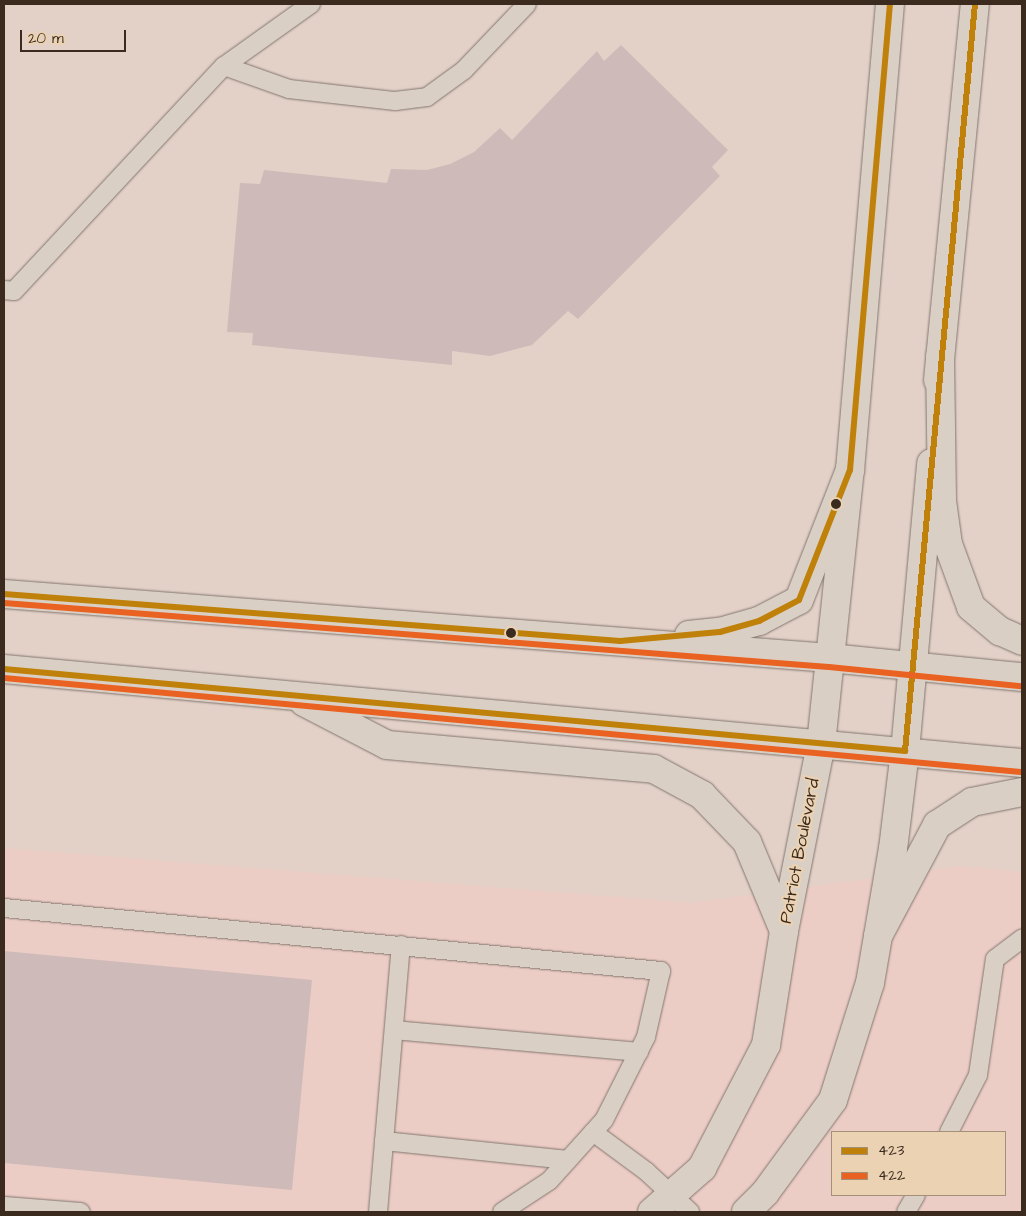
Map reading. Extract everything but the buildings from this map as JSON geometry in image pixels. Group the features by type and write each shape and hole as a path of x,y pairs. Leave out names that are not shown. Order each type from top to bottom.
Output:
{"main road":[{"name":"Patriot Boulevard","path":"671,1207 702,1168 766,1046 784,931 821,744 850,470 890,4"},
{"path":"746,1212 765,1193 833,1100 870,983 893,849 905,751 940,357 975,4"},
{"path":"940,357 942,501 948,544 971,607 1000,631 1022,641"},
{"path":"620,641 720,632 759,621 799,600 850,470"},
{"path":"4,594 830,658 1022,677"},
{"path":"4,669 1022,763"},
{"path":"292,696 387,745 654,769 702,795 747,842 784,931"},
{"path":"878,936 937,826 972,802 1022,792"}],"lane":[{"path":"4,290 14,291 224,66 311,4"},
{"path":"224,66 289,88 395,101 427,97 464,70 527,4"},
{"path":"4,908 661,970 646,1037 604,1120 549,1181 502,1212"},
{"path":"950,1131 978,1075 995,959 1022,939"},
{"path":"378,1212 400,945"},
{"path":"394,1030 638,1052"},
{"path":"593,1132 647,1172 671,1207"},
{"path":"384,1140 568,1160"},
{"path":"906,1212 915,1196"},
{"path":"4,1206 81,1212"}],"shaded area":[{"path":"4,848 692,903 960,866 1022,872 1022,1212 4,1212"}],"transit line":[{"name":"423","path":"4,594 620,641 720,632 759,621 799,600 850,470 890,4"},
{"name":"423","path":"4,669 905,751 975,4"},
{"name":"422","path":"4,603 829,667 1021,686"},
{"name":"422","path":"4,678 1021,772"}]}
